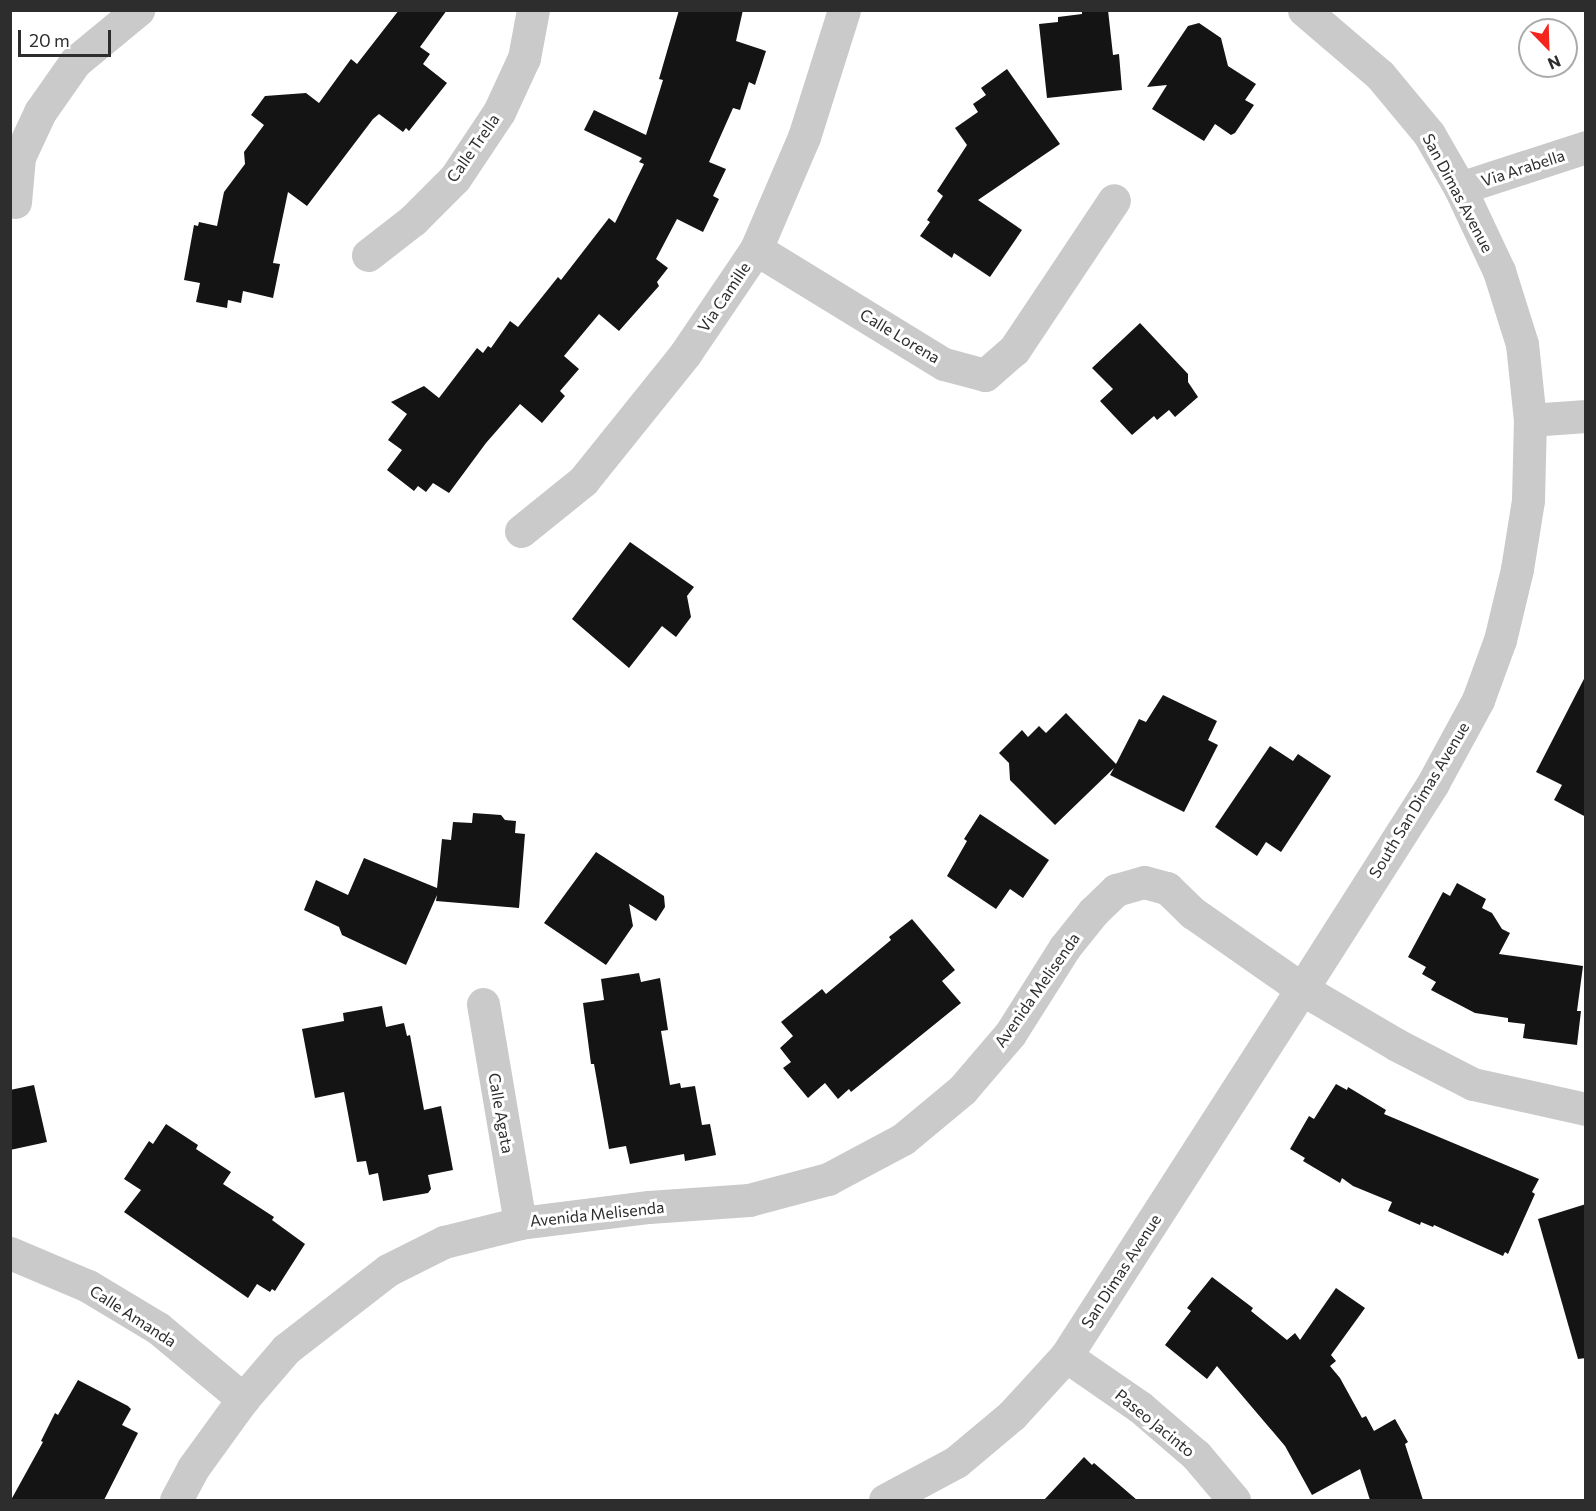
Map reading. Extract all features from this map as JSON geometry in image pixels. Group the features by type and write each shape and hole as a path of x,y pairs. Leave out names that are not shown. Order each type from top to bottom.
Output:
{"street":[{"path":"15,202 19,157 40,112 75,62 138,10"},
{"name":"Calle Trella","path":"368,255 413,220 455,178 499,112 524,58 533,10"},
{"name":"Via Camille","path":"521,531 584,481 685,354 756,249 804,137 844,10"},
{"name":"San Dimas Avenue","path":"1304,10 1380,75 1429,134 1460,189 1499,271 1522,344 1530,420"},
{"name":"Via Arabella","path":"1460,189 1586,147"},
{"name":"Calle Lorena","path":"756,249 944,364 985,375 1014,350 1114,200"},
{"path":"1530,420 1586,416"},
{"name":"South San Dimas Avenue","path":"1302,989 1433,783 1478,700 1500,640 1517,569 1528,500 1530,420"},
{"name":"Avenida Melisenda","path":"176,1500 193,1468 243,1399 286,1349 388,1270 444,1242 520,1223 649,1208 749,1200 828,1179 903,1139 969,1082 1010,1034 1065,947 1093,912 1116,890 1144,882 1167,888 1193,913 1302,989 1397,1045 1473,1084 1586,1108"},
{"name":"San Dimas Avenue","path":"885,1500 956,1462 1012,1414 1066,1356 1302,989"},
{"name":"Calle Agata","path":"483,1004 520,1223"},
{"name":"Calle Amanda","path":"10,1252 88,1286 158,1328 243,1399"},
{"name":"Paseo Jacinto","path":"1066,1356 1140,1407 1188,1448 1234,1500"}],"building":[{"path":"399,10 447,10 420,47 430,54 423,64 447,83 409,131 406,128 403,132 379,114 373,119 307,206 288,192 273,263 280,264 273,298 243,291 241,303 228,300 227,308 196,302 200,283 184,280 194,225 198,226 199,222 217,226 224,192 245,164 244,152 264,125 251,115 265,96 306,93 319,103 351,59 357,64"},
{"path":"679,10 743,10 736,41 766,51 755,85 749,82 740,110 733,108 709,162 726,169 713,196 719,199 703,232 677,219 656,259 668,268 657,282 659,286 619,331 599,314 564,356 579,369 560,391 565,396 542,423 520,404 486,443 449,493 433,483 426,492 418,486 414,491 387,470 402,450 388,440 407,414 391,402 424,386 439,398 477,348 483,353 488,346 491,348 510,321 518,327 558,277 561,280 609,218 615,223 644,164 639,162 642,158 584,130 594,110 646,135 663,80 659,79"},
{"path":"1082,10 1108,10 1113,55 1119,54 1122,90 1047,98 1039,24 1058,22 1058,17 1082,14"},
{"path":"1199,23 1221,38 1228,66 1256,84 1245,100 1254,105 1235,133 1231,135 1215,124 1204,141 1152,109 1167,85 1147,87 1188,26"},
{"path":"1007,69 1060,144 978,200 1022,230 990,277 954,253 952,258 920,236 930,222 927,220 943,196 937,191 967,145 955,128 978,112 973,104 986,95 981,88"},
{"path":"1140,323 1188,374 1188,382 1198,397 1175,417 1169,410 1157,420 1154,416 1132,435 1100,401 1113,389 1092,368"},
{"path":"630,542 694,587 687,596 691,617 676,637 662,626 629,668 572,619"},
{"path":"1586,675 1586,817 1554,800 1562,785 1536,772"},
{"path":"1163,695 1217,721 1208,740 1218,745 1184,812 1110,775 1114,768 1055,825 1010,780 1009,763 999,753 1022,730 1028,737 1039,726 1046,733 1066,713 1116,764 1139,719 1146,722"},
{"path":"1270,746 1293,761 1298,754 1331,776 1281,852 1266,842 1257,856 1215,827"},
{"path":"473,813 501,815 505,820 516,821 515,833 525,834 519,908 436,901 437,895 406,965 342,935 339,927 304,910 316,880 348,895 364,858 437,888 442,839 451,840 453,822 472,823"},
{"path":"980,814 1049,860 1023,898 1010,889 996,909 947,876 967,841 964,839"},
{"path":"596,852 664,896 665,907 656,921 629,904 633,926 606,965 544,923"},
{"path":"1457,883 1486,899 1482,908 1492,913 1502,929 1510,933 1499,954 1583,966 1577,1011 1581,1011 1577,1045 1523,1038 1525,1024 1508,1022 1508,1018 1475,1013 1431,990 1436,982 1422,974 1426,967 1408,957 1443,892 1450,896"},
{"path":"912,919 955,970 942,981 961,1003 851,1092 849,1089 838,1099 825,1083 808,1098 783,1068 791,1062 780,1048 793,1036 781,1022 822,989 826,994 891,940 889,937"},
{"path":"639,973 641,982 660,978 668,1030 661,1031 670,1085 680,1083 681,1088 695,1086 702,1125 710,1124 716,1155 685,1161 684,1154 630,1164 626,1146 609,1149 594,1064 591,1064 583,1003 604,1000 601,979"},
{"path":"382,1006 386,1027 404,1023 407,1036 410,1035 424,1110 441,1106 453,1170 428,1175 431,1189 428,1193 383,1201 378,1173 369,1175 366,1161 357,1162 344,1092 315,1098 302,1029 344,1021 343,1013"},
{"path":"1336,1084 1347,1090 1348,1087 1386,1110 1384,1114 1539,1179 1532,1192 1535,1194 1508,1254 1505,1252 1503,1256 1434,1225 1433,1227 1421,1222 1420,1225 1388,1211 1392,1202 1353,1186 1342,1178 1340,1183 1303,1161 1305,1158 1290,1149 1309,1116 1314,1119"},
{"path":"34,1085 47,1142 10,1150 10,1090"},
{"path":"166,1124 198,1145 196,1149 231,1172 223,1184 274,1217 272,1220 305,1244 275,1291 272,1289 270,1292 257,1284 248,1298 124,1212 141,1190 124,1179 149,1141 153,1144"},
{"path":"1586,1204 1586,1358 1578,1359 1538,1219"},
{"path":"1212,1277 1253,1308 1251,1311 1287,1340 1295,1333 1300,1340 1336,1288 1365,1308 1331,1355 1336,1361 1330,1366 1340,1378 1362,1418 1366,1416 1374,1431 1395,1419 1408,1442 1405,1444 1423,1500 1370,1500 1360,1469 1312,1495 1285,1446 1217,1366 1207,1379 1165,1345 1191,1311 1187,1308"},
{"path":"78,1380 128,1406 131,1409 122,1425 138,1433 104,1500 11,1500 43,1442 41,1441 55,1413 58,1415"},
{"path":"1084,1457 1092,1465 1094,1463 1137,1500 1044,1500"}]}
